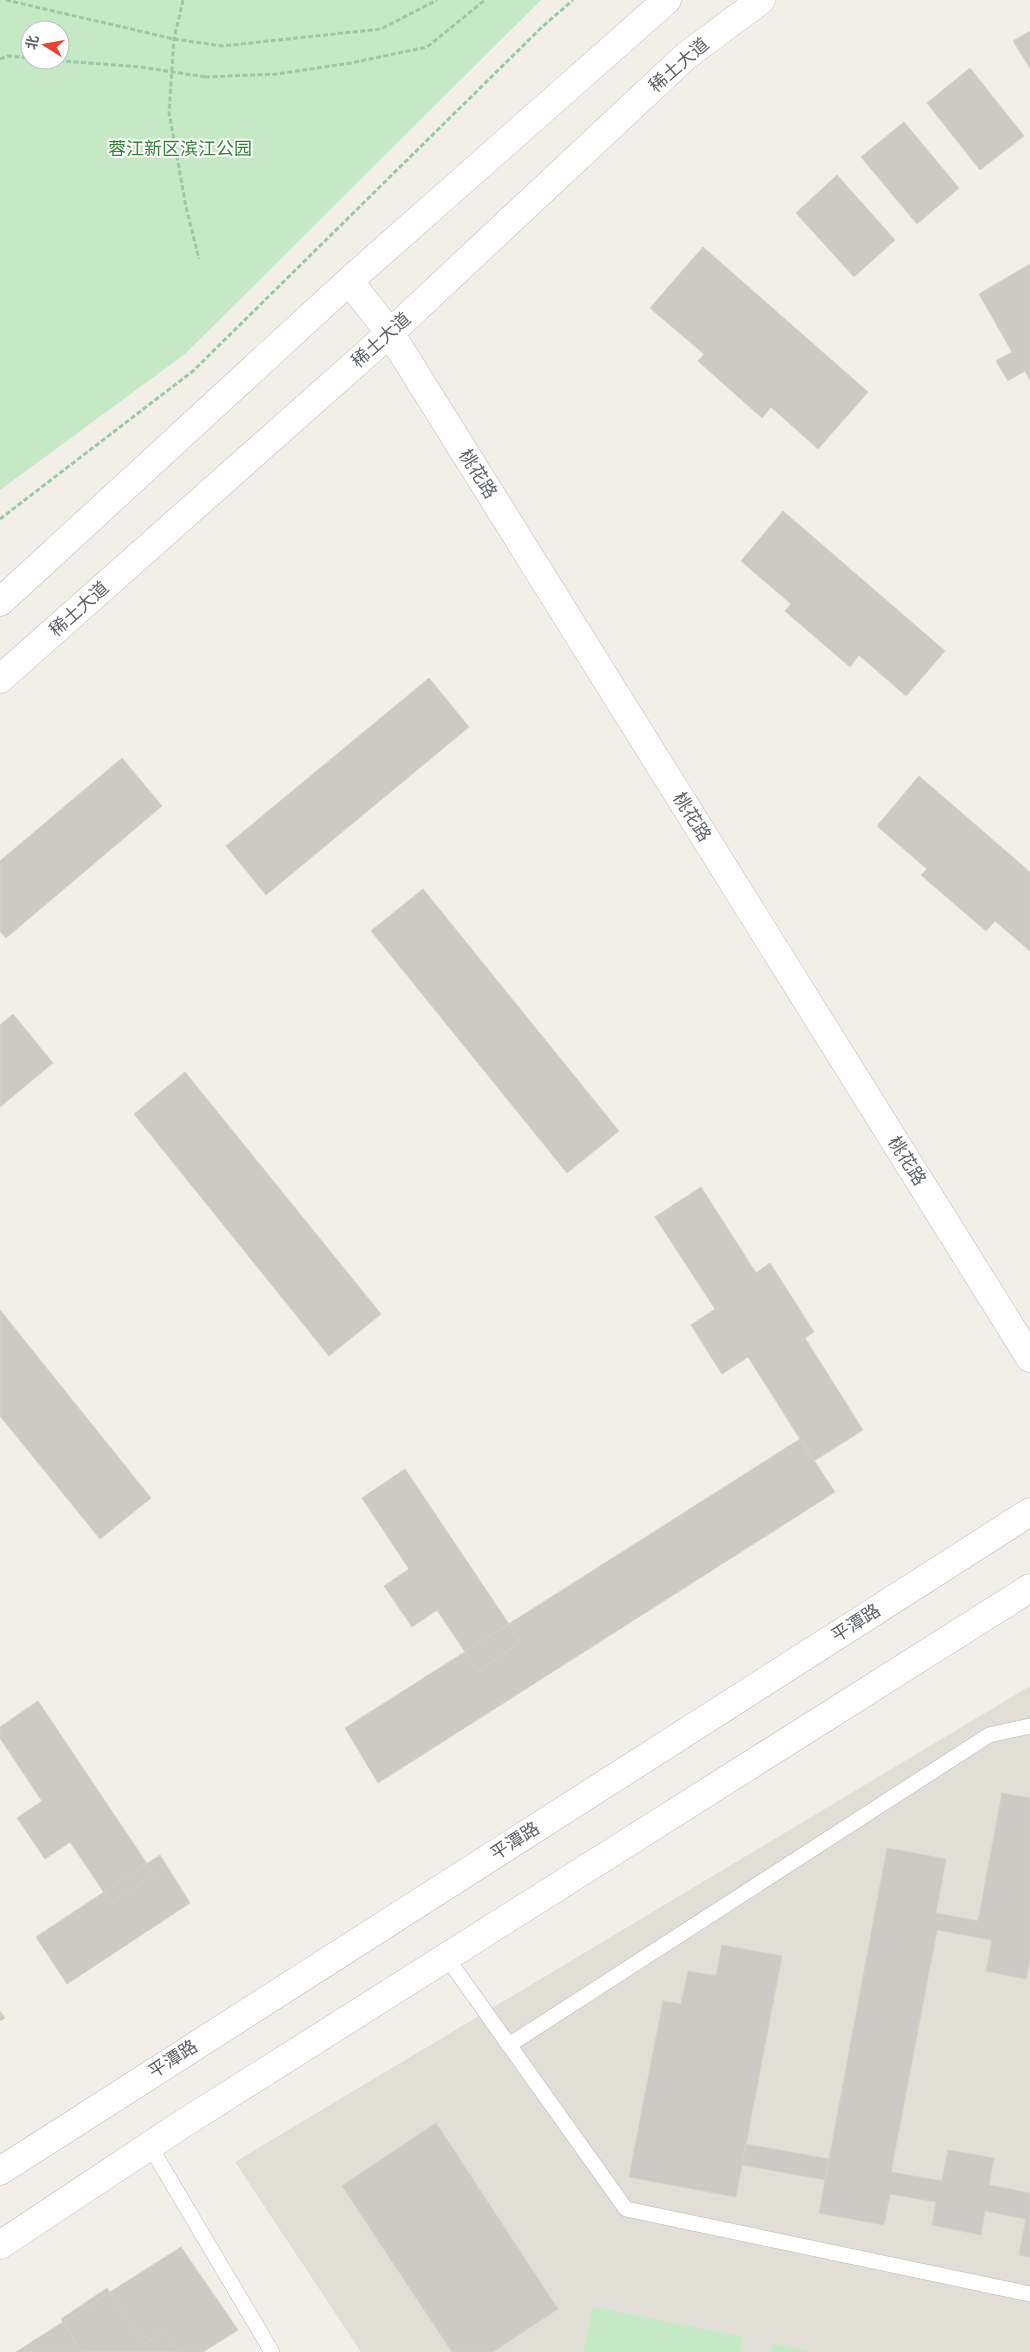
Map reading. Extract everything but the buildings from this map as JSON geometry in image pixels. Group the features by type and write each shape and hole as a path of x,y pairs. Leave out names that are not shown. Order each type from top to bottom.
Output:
{"street":[{"path":"0,602 349,280 667,0"},
{"name":"稀土大道","path":"0,679 390,333 686,56 761,0"},
{"name":"桃花路","path":"349,280 390,333 1030,1358"},
{"name":"平潭路","path":"0,2171 1030,1512"},
{"path":"0,2245 150,2146 1030,1588"}],"lane":[{"path":"509,2046 989,1735 1030,1726"},
{"path":"447,1958 626,2209 1030,2294"},
{"path":"150,2146 272,2352"}],"path":[{"path":"6,0 174,39 222,46 381,29 437,0"},
{"path":"183,0 174,39 169,112 186,207 199,259"},
{"path":"70,61 141,67 205,77 277,74 351,63 427,47 485,0"},
{"path":"0,519 193,371 536,32 573,0"},
{"path":"0,59 8,56 20,57"}],"shaded area":[{"path":"1030,1686 1030,2352 361,2352 235,2162"}],"green space":[{"name":"蓉江新区滨江公园","path":"0,0 541,0 185,354 0,490"},
{"path":"593,2307 743,2337 740,2352 584,2352"},
{"path":"773,2344 813,2352 771,2352"}]}
